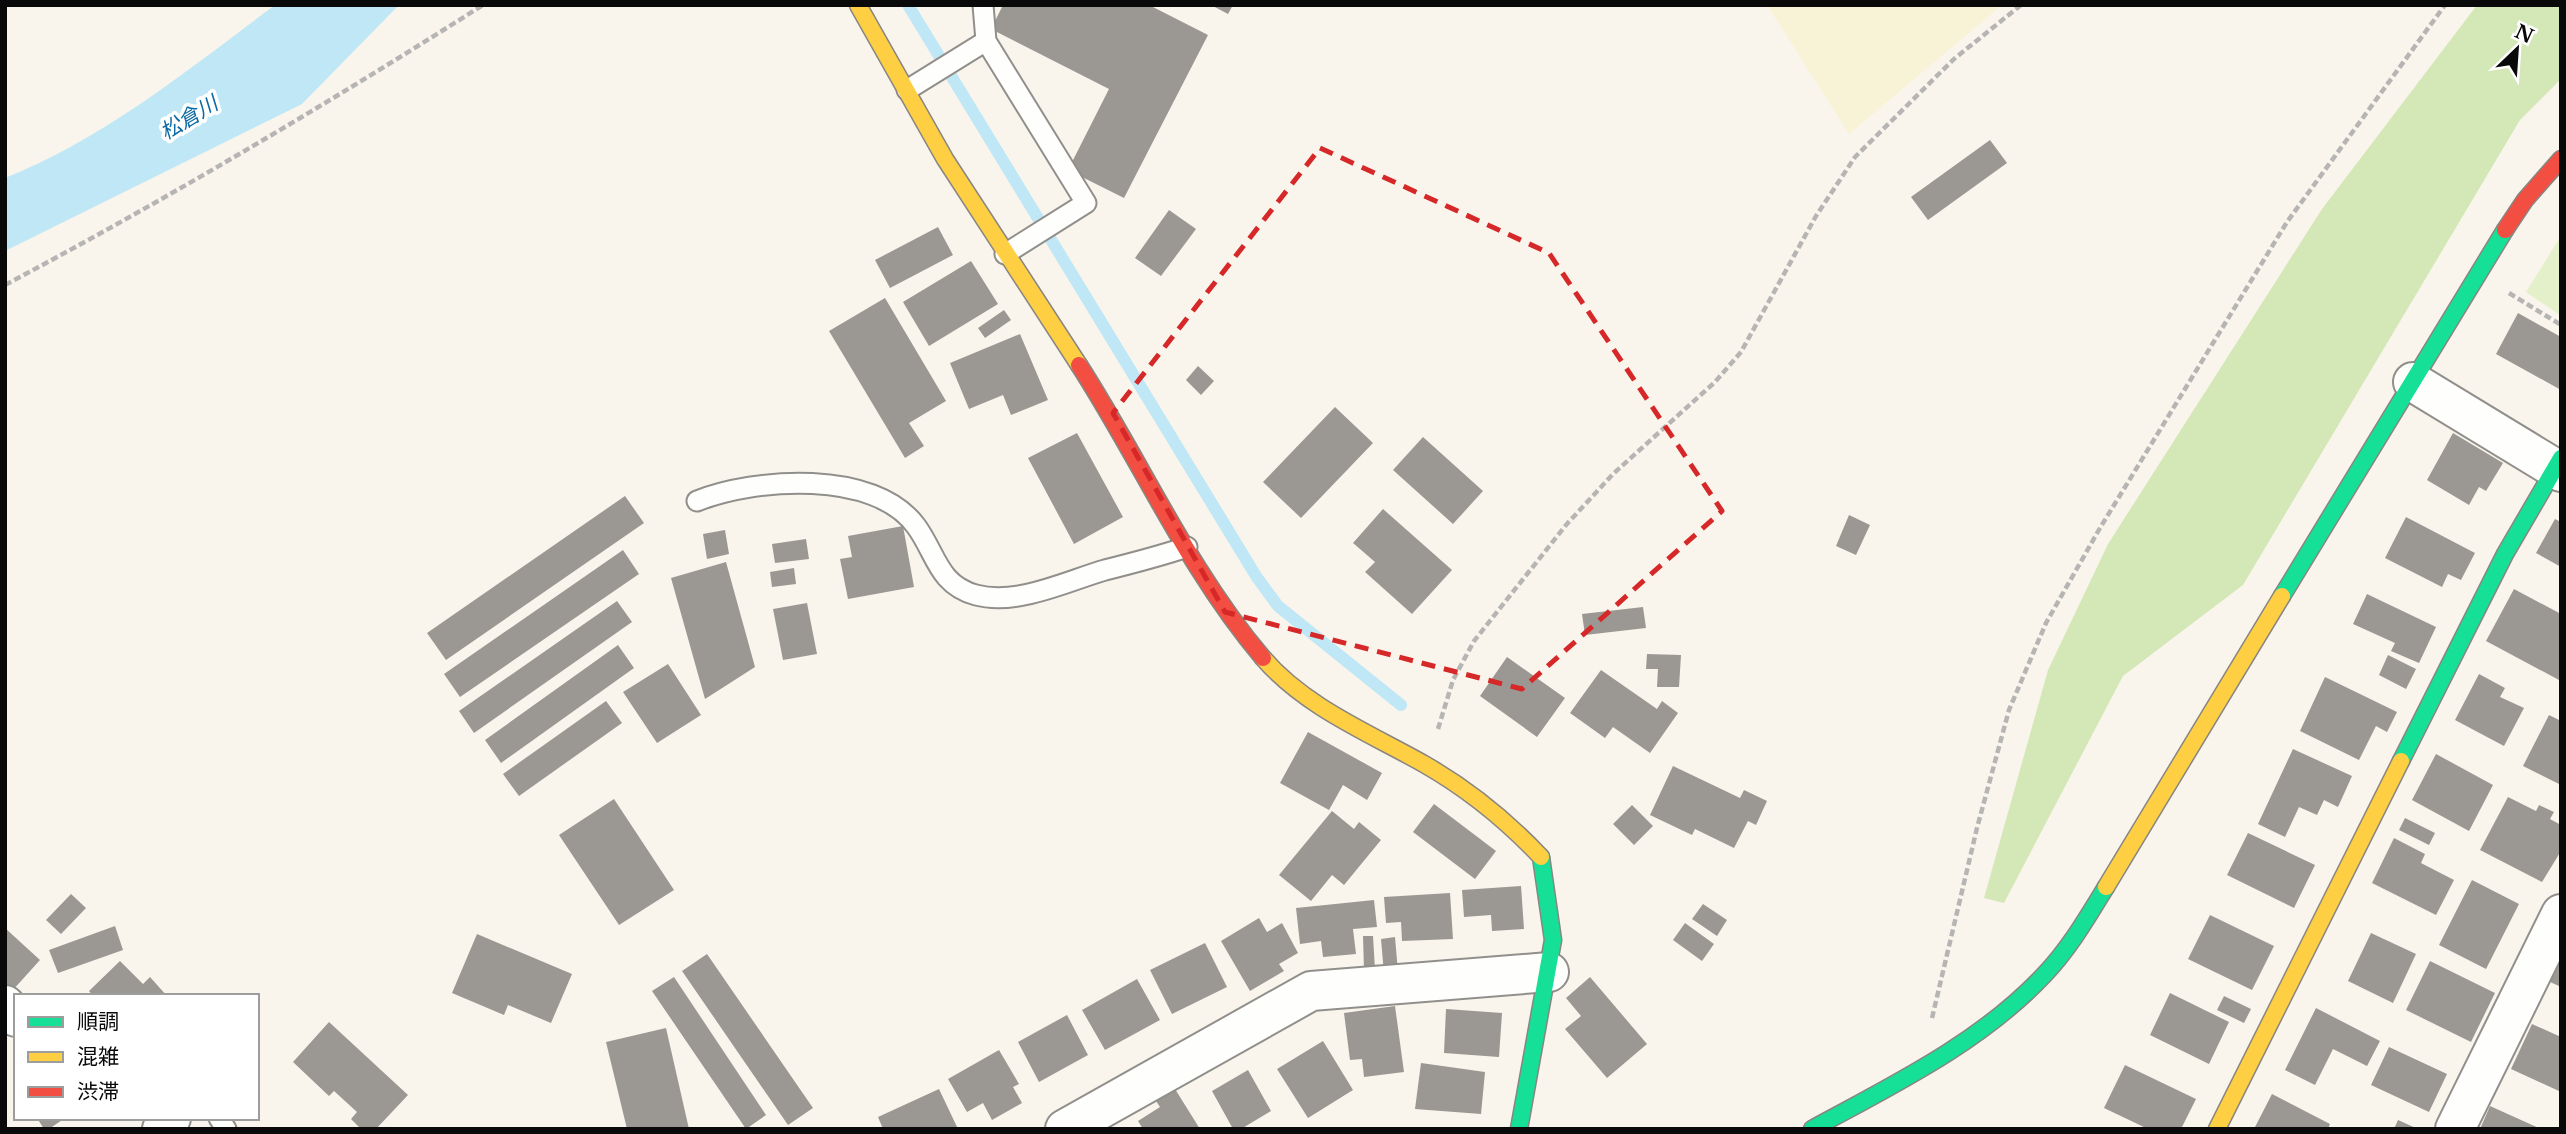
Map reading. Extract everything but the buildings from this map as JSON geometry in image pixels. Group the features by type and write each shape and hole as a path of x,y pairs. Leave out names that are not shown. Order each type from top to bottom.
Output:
{"street":[{"path":"858,5 945,159 1088,379 1187,547 1243,634 1267,662 1325,710 1427,766 1500,818 1541,857 1553,940 1519,1129"},
{"path":"1812,1129 1938,1057 1998,1015 2042,977 2078,933 2494,247 2525,200 2561,159"},
{"path":"2217,1129 2505,554 2559,466 2413,382"},
{"path":"2455,1129 2561,914"},
{"path":"1065,1129 1311,992 1549,972"}],"lane":[{"path":"983,5 986,41 1086,203 1005,254"},
{"path":"907,90 986,41"},
{"path":"696,501 722,491 780,484 837,486 875,497 902,511 916,525 933,561 953,585 994,598 1074,580 1187,547"}],"path":[{"path":"5,285 121,224 352,88 483,5"},
{"path":"1427,766 1452,680 1474,641 1566,524 1613,474 1715,382 1741,352 1816,215 1856,157 1954,60 2021,5"},
{"path":"1938,1057 1933,1009 1977,828 2009,710 2046,623 2100,528 2287,222 2445,5"},
{"path":"2509,293 2561,325"}],"highlighted area":[{"path":"1320,148 1549,253 1722,511 1522,689 1225,612 1113,413"}],"shaded area":[{"path":"1767,5 2002,5 1849,134"}],"green space":[{"path":"2477,5 2561,5 2561,79 2520,120 2243,585 2123,676 2004,903 1984,898 2048,670 2108,544 2322,209"},
{"path":"2561,236 2561,316 2526,292"}],"water":[{"name":"松倉川","path":"275,5 399,5 302,104 5,251 5,178 42,162 112,123"}],"waterway":[{"path":"908,5 1256,576 1278,606 1401,705"}],"traffic: fast":[{"path":"2282,596 2505,230"},
{"path":"2401,761 2505,554 2561,458"},
{"path":"1519,1129 1553,940 1541,857"},
{"path":"1812,1129 1934,1061 1992,1022 2062,955 2106,887"}],"traffic: slow":[{"path":"858,5 945,159 1079,365"},
{"path":"2106,887 2282,596"},
{"path":"1263,658 1298,691 1318,705 1440,773 1471,795 1515,831 1541,857"},
{"path":"2217,1129 2401,761"}],"traffic: jam":[{"path":"2505,230 2525,200 2561,159"},
{"path":"1079,365 1211,589 1263,658"}]}
